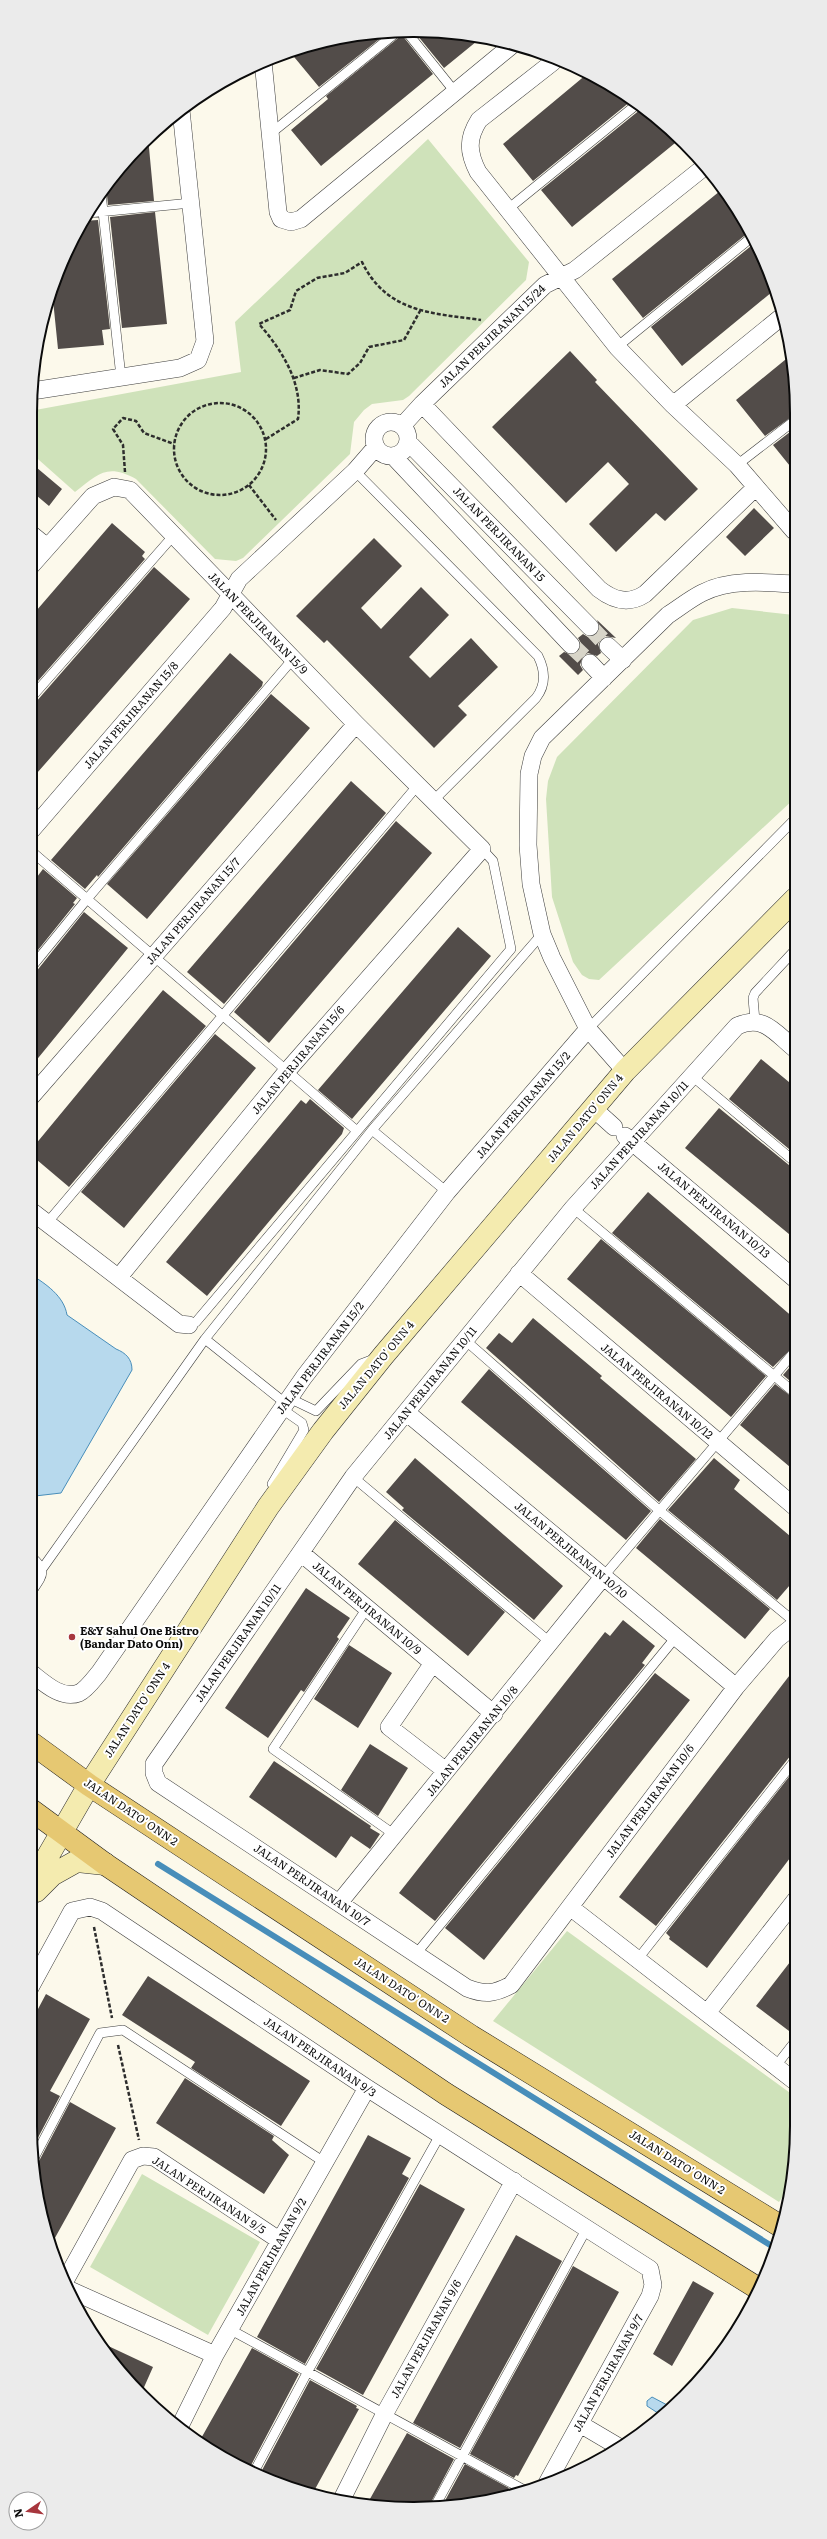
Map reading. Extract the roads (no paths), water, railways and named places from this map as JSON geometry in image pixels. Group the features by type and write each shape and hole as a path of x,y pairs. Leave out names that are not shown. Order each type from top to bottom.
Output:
{"main road":[{"name":"JALAN DATO' ONN 4","path":"37,1875 89,1784 268,1508 322,1431 383,1356 625,1071 790,904"},
{"name":"JALAN DATO' ONN 2","path":"37,1747 89,1784 471,2036 777,2224"},
{"path":"37,1814 106,1864 446,2094 754,2286"},
{"path":"37,1890 52,1875 77,1861 106,1864"}],"street":[{"path":"264,68 278,212 281,218 291,222 301,219 507,49"},
{"path":"551,63 479,120 470,138 471,158 478,172 617,347 673,405 737,465 790,526"},
{"path":"38,387 180,368 198,360 205,342 182,117"},
{"name":"JALAN PERJIRANAN 15/24","path":"402,426 422,404 545,285 560,276 575,270 701,170"},
{"path":"673,405 778,320"},
{"path":"422,404 599,589 612,599 638,598 645,594 756,487"},
{"path":"389,421 402,426 406,430 408,442 401,454 394,457 383,455 375,448 374,434 383,423 389,421"},
{"name":"JALAN PERJIRANAN 15","path":"408,442 590,627"},
{"name":"JALAN PERJIRANAN 15/8","path":"37,824 232,596 239,579 355,471 375,448"},
{"name":"JALAN PERJIRANAN 15","path":"394,457 571,644"},
{"name":"JALAN PERJIRANAN 15/9","path":"47,547 93,496 114,487 130,490 356,724 482,848"},
{"path":"37,538 47,547 37,559"},
{"path":"625,1071 588,1029 552,958 542,934 531,884 528,845 529,774 532,756 542,738 668,615 703,592 732,584 768,582 790,584"},
{"path":"608,646 623,660"},
{"path":"590,664 604,678"},
{"name":"JALAN PERJIRANAN 15/7","path":"37,1090 356,724"},
{"name":"JALAN PERJIRANAN 15/6","path":"119,1277 287,1071 482,848"},
{"path":"754,1020 762,1022 790,1045"},
{"name":"JALAN PERJIRANAN 10/11","path":"158,1783 154,1773 154,1764 352,1477 573,1208 624,1135 692,1076 737,1026 754,1020"},
{"name":"JALAN PERJIRANAN 15/2","path":"37,1677 57,1691 69,1695 80,1692 99,1673 285,1403 447,1192 588,1029"},
{"name":"JALAN PERJIRANAN 10/13","path":"594,1108 790,1275"},
{"path":"37,1215 179,1324 189,1325"},
{"name":"JALAN PERJIRANAN 10/12","path":"519,1273 790,1503"},
{"name":"JALAN PERJIRANAN 10/10","path":"406,1412 736,1687"},
{"name":"JALAN PERJIRANAN 10/9","path":"300,1553 494,1714"},
{"name":"JALAN PERJIRANAN 10/8","path":"339,1904 494,1714 603,1577"},
{"name":"JALAN PERJIRANAN 10/6","path":"511,1985 736,1687 777,1639 790,1629"},
{"path":"433,1663 389,1727 446,1771"},
{"name":"JALAN PERJIRANAN 10/7","path":"158,1783 467,1988 481,1993 496,1993 511,1985"},
{"name":"JALAN PERJIRANAN 9/3","path":"37,1975 72,1911 90,1907 102,1911 367,2088 642,2262"},
{"path":"707,2013 790,1907"},
{"path":"570,1908 790,2078"},
{"name":"JALAN PERJIRANAN 9/2","path":"182,2422 215,2355 231,2330 280,2240 367,2088"},
{"name":"JALAN PERJIRANAN 9/5","path":"68,2275 132,2160 143,2156 154,2157 280,2240"},
{"name":"JALAN PERJIRANAN 9/6","path":"344,2496 385,2413 514,2181"},
{"name":"JALAN PERJIRANAN 9/7","path":"551,2476 650,2296 652,2285 650,2269 642,2262"},
{"path":"76,2293 215,2355"},
{"path":"580,2424 614,2444"}],"lane":[{"path":"411,37 455,92"},
{"path":"270,134 390,38"},
{"path":"508,208 633,107"},
{"path":"102,201 121,377"},
{"path":"95,213 191,203"},
{"path":"617,347 747,240"},
{"path":"737,465 790,424"},
{"path":"355,471 538,656 543,667 542,690 536,698 434,800"},
{"path":"37,691 174,535"},
{"path":"37,960 87,899 293,659"},
{"path":"47,1223 418,784"},
{"path":"588,1029 790,823"},
{"path":"189,1325 196,1322 510,949 493,861 482,848"},
{"path":"37,856 357,1131"},
{"path":"42,1570 205,1339 372,1130 542,934"},
{"path":"754,1020 753,998 755,993 790,955"},
{"path":"692,1076 790,1158"},
{"path":"372,1130 447,1192"},
{"path":"573,1208 790,1389"},
{"path":"205,1339 285,1403 302,1423 304,1430 272,1485 268,1508"},
{"path":"465,1340 660,1511 790,1619"},
{"path":"285,1403 316,1411 361,1364 383,1356"},
{"path":"603,1577 790,1357"},
{"path":"352,1477 551,1643"},
{"path":"37,1561 42,1570 42,1576 37,1584"},
{"path":"367,1608 273,1749 395,1835"},
{"path":"416,1954 676,1637"},
{"path":"637,1960 790,1767"},
{"path":"38,2150 100,2033 122,2030 324,2162"},
{"path":"775,2066 790,2048"},
{"path":"257,2467 308,2371 440,2135"},
{"path":"438,2501 587,2228"},
{"path":"231,2330 518,2487"}],"water":[{"path":"37,1279 48,1286 58,1296 67,1315 116,1349 123,1352 130,1360 132,1370 61,1493 37,1496"},
{"path":"652,2397 667,2405 657,2413 647,2406 647,2401"}],"waterway":[{"path":"158,1864 771,2245"}],"tunnel":[{"path":"590,627 608,646"},
{"path":"571,645 590,663"}],"place":[{"name":"E&Y Sahul One Bistro (Bandar Dato Onn)","path":"72,1637"}]}
